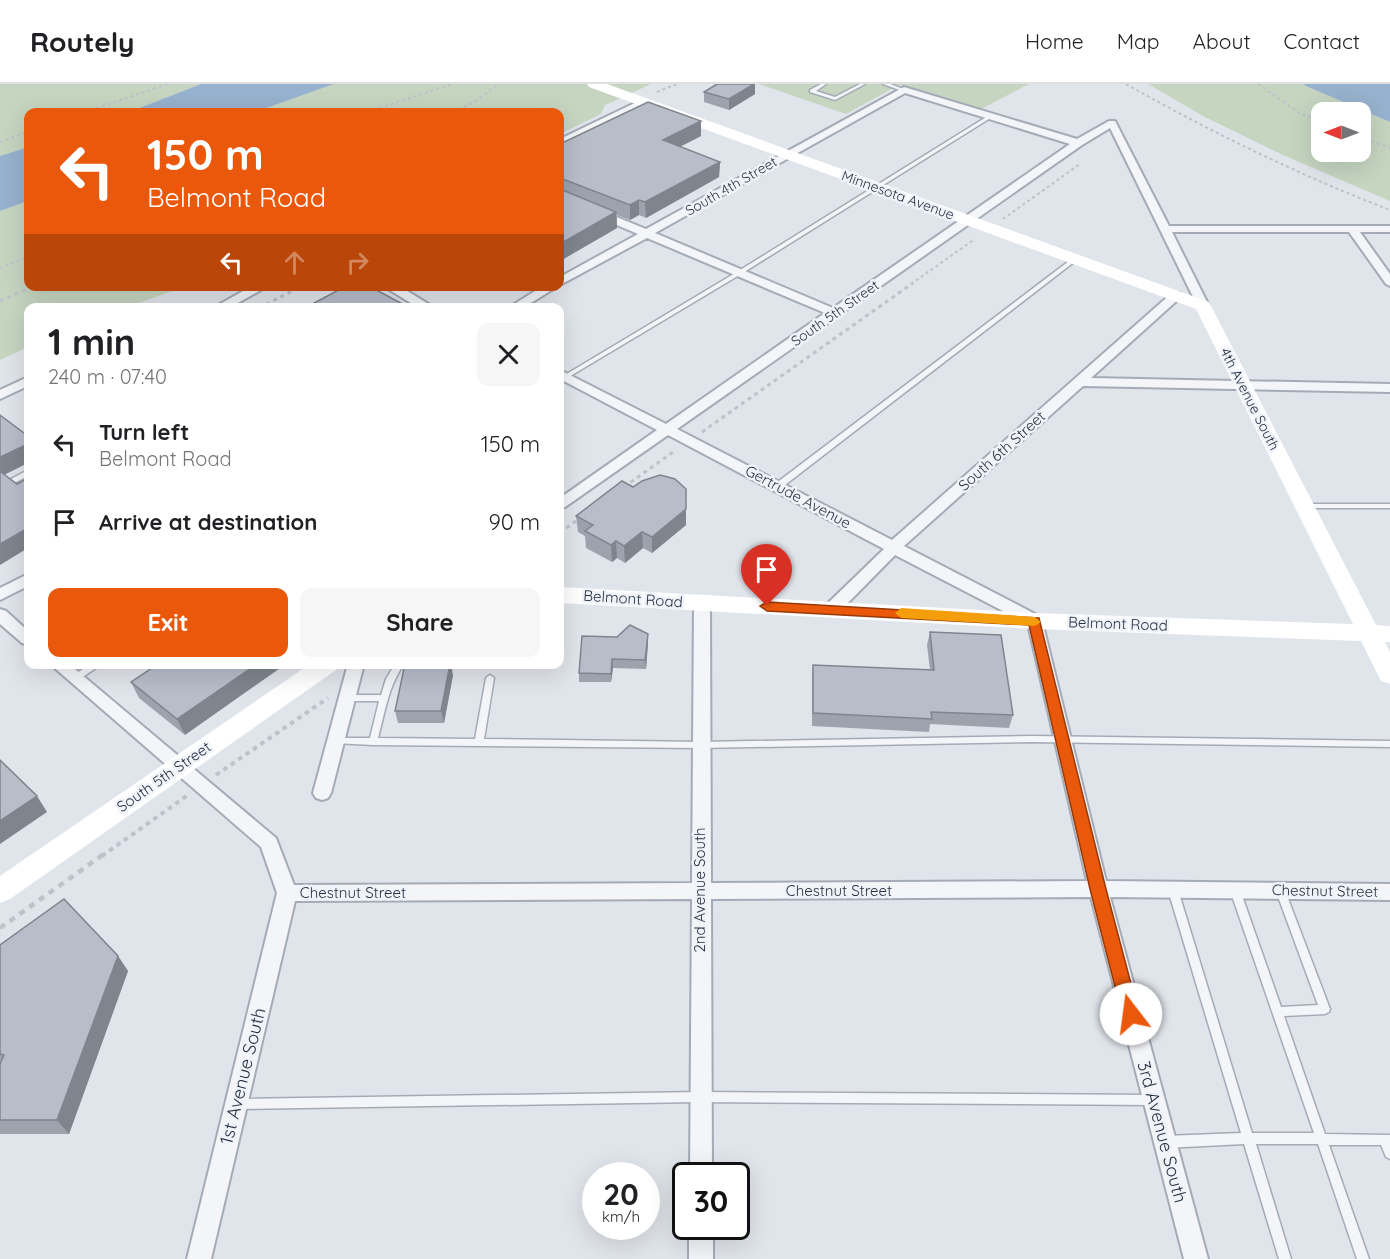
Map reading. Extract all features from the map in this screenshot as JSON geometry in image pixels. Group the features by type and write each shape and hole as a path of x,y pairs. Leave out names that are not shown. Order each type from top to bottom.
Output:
{"street":[{"name":"Minnesota Avenue","path":"594,84 1203,306"},
{"path":"904,90 1078,143"},
{"name":"South 4th Street","path":"564,280 904,90"},
{"path":"564,141 641,103"},
{"name":"South 5th Street","path":"564,501 1078,143 1112,123"},
{"name":"4th Avenue South","path":"1112,123 1163,229 1305,506 1380,634 1390,675"},
{"path":"564,199 835,313"},
{"path":"1351,228 1390,282"},
{"path":"1163,229 1390,229"},
{"path":"229,303 252,291"},
{"path":"398,291 420,303"},
{"path":"523,303 543,291"},
{"name":"South 6th Street","path":"832,609 894,547 1176,296"},
{"name":"Gertrude Avenue","path":"564,378 690,440 1035,621"},
{"path":"1081,382 1390,388"},
{"path":"0,395 24,383"},
{"path":"0,595 24,581"},
{"name":"Belmont Road","path":"564,595 1035,621 1380,634"},
{"name":"2nd Avenue South","path":"701,1162 699,892 702,603"},
{"path":"0,615 24,636"},
{"name":"3rd Avenue South","path":"1035,621 1098,889 1196,1259"},
{"path":"64,669 269,843 287,893"},
{"name":"South 5th Street","path":"0,891 321,669"},
{"path":"322,793 355,669"},
{"name":"Chestnut Street","path":"287,893 1098,889 1390,892"},
{"name":"1st Avenue South","path":"199,1259 287,893"},
{"path":"701,1240 701,1259"}],"lane":[{"path":"824,84 812,91 835,99 863,84"},
{"path":"885,84 904,90"},
{"path":"564,375 739,273 990,117"},
{"path":"778,486 1074,259"},
{"path":"0,488 24,475"},
{"path":"1305,506 1390,506"},
{"path":"75,678 90,669"},
{"path":"373,742 395,669"},
{"path":"479,742 490,678"},
{"path":"347,698 385,698"},
{"path":"336,741 701,744 1064,740 1390,744"},
{"path":"1173,890 1285,1259"},
{"path":"1235,890 1363,1259"},
{"path":"1278,1012 1325,1009 1281,891"},
{"path":"236,1104 700,1097 1153,1100"},
{"path":"1165,1142 1248,1138 1387,1140 1390,1153"}],"path":[{"path":"97,108 168,84"},
{"path":"380,108 452,84"},
{"path":"461,108 499,84"},
{"path":"1126,84 1179,114 1336,189 1390,210"},
{"path":"1258,84 1301,114 1311,118"},
{"path":"0,142 24,133"},
{"path":"1371,141 1390,148"},
{"path":"615,493 1080,164"},
{"path":"0,268 24,259"},
{"path":"0,301 24,290"},
{"path":"270,303 292,291"},
{"path":"564,530 587,513"}],"green space":[{"path":"0,84 201,84 139,108 24,108 24,148 0,156"},
{"path":"334,84 651,84 605,105 601,114 564,132 564,108 266,108"},
{"path":"759,84 1029,84 981,109 899,85 846,114"},
{"path":"1148,84 1303,84 1344,102 1311,102 1311,162 1371,162 1371,114 1390,122 1390,201 1283,155 1203,116"},
{"path":"24,202 24,291 173,291 138,303 24,303 24,349 0,360 0,211"}],"water":[{"path":"201,84 334,84 266,108 139,108"},
{"path":"1303,84 1390,84 1390,122 1371,114 1371,102 1343,102"},
{"path":"24,148 24,202 0,211 0,156"}],"building":[{"path":"717,84 754,84 729,99 704,92"},
{"path":"648,102 701,121 663,140 720,162 645,202 639,200 630,205 564,180 564,142"},
{"path":"564,191 616,212 564,242"},
{"path":"337,291 378,291 401,303 314,303"},
{"path":"0,415 24,433 24,446 0,457"},
{"path":"0,473 17,484 24,480 24,530 0,544"},
{"path":"660,475 675,479 686,489 686,509 652,537 642,532 624,546 616,541 611,545 585,531 593,525 576,516 622,481 633,487 642,481"},
{"path":"630,625 648,634 645,660 612,659 611,674 579,673 582,636 617,637"},
{"path":"930,632 1001,635 1013,715 931,712 932,719 813,713 813,665 934,670"},
{"path":"150,669 250,669 177,719 131,682"},
{"path":"404,669 449,669 441,711 395,711"},
{"path":"0,760 37,796 0,821"},
{"path":"64,899 118,956 57,1120 0,1120 0,1064 4,1055 0,1054 0,945"}],"slow traffic":[{"path":"901,613 1035,622"}],"route":[{"path":"767,606 1035,621 1098,889 1131,1014"}]}
